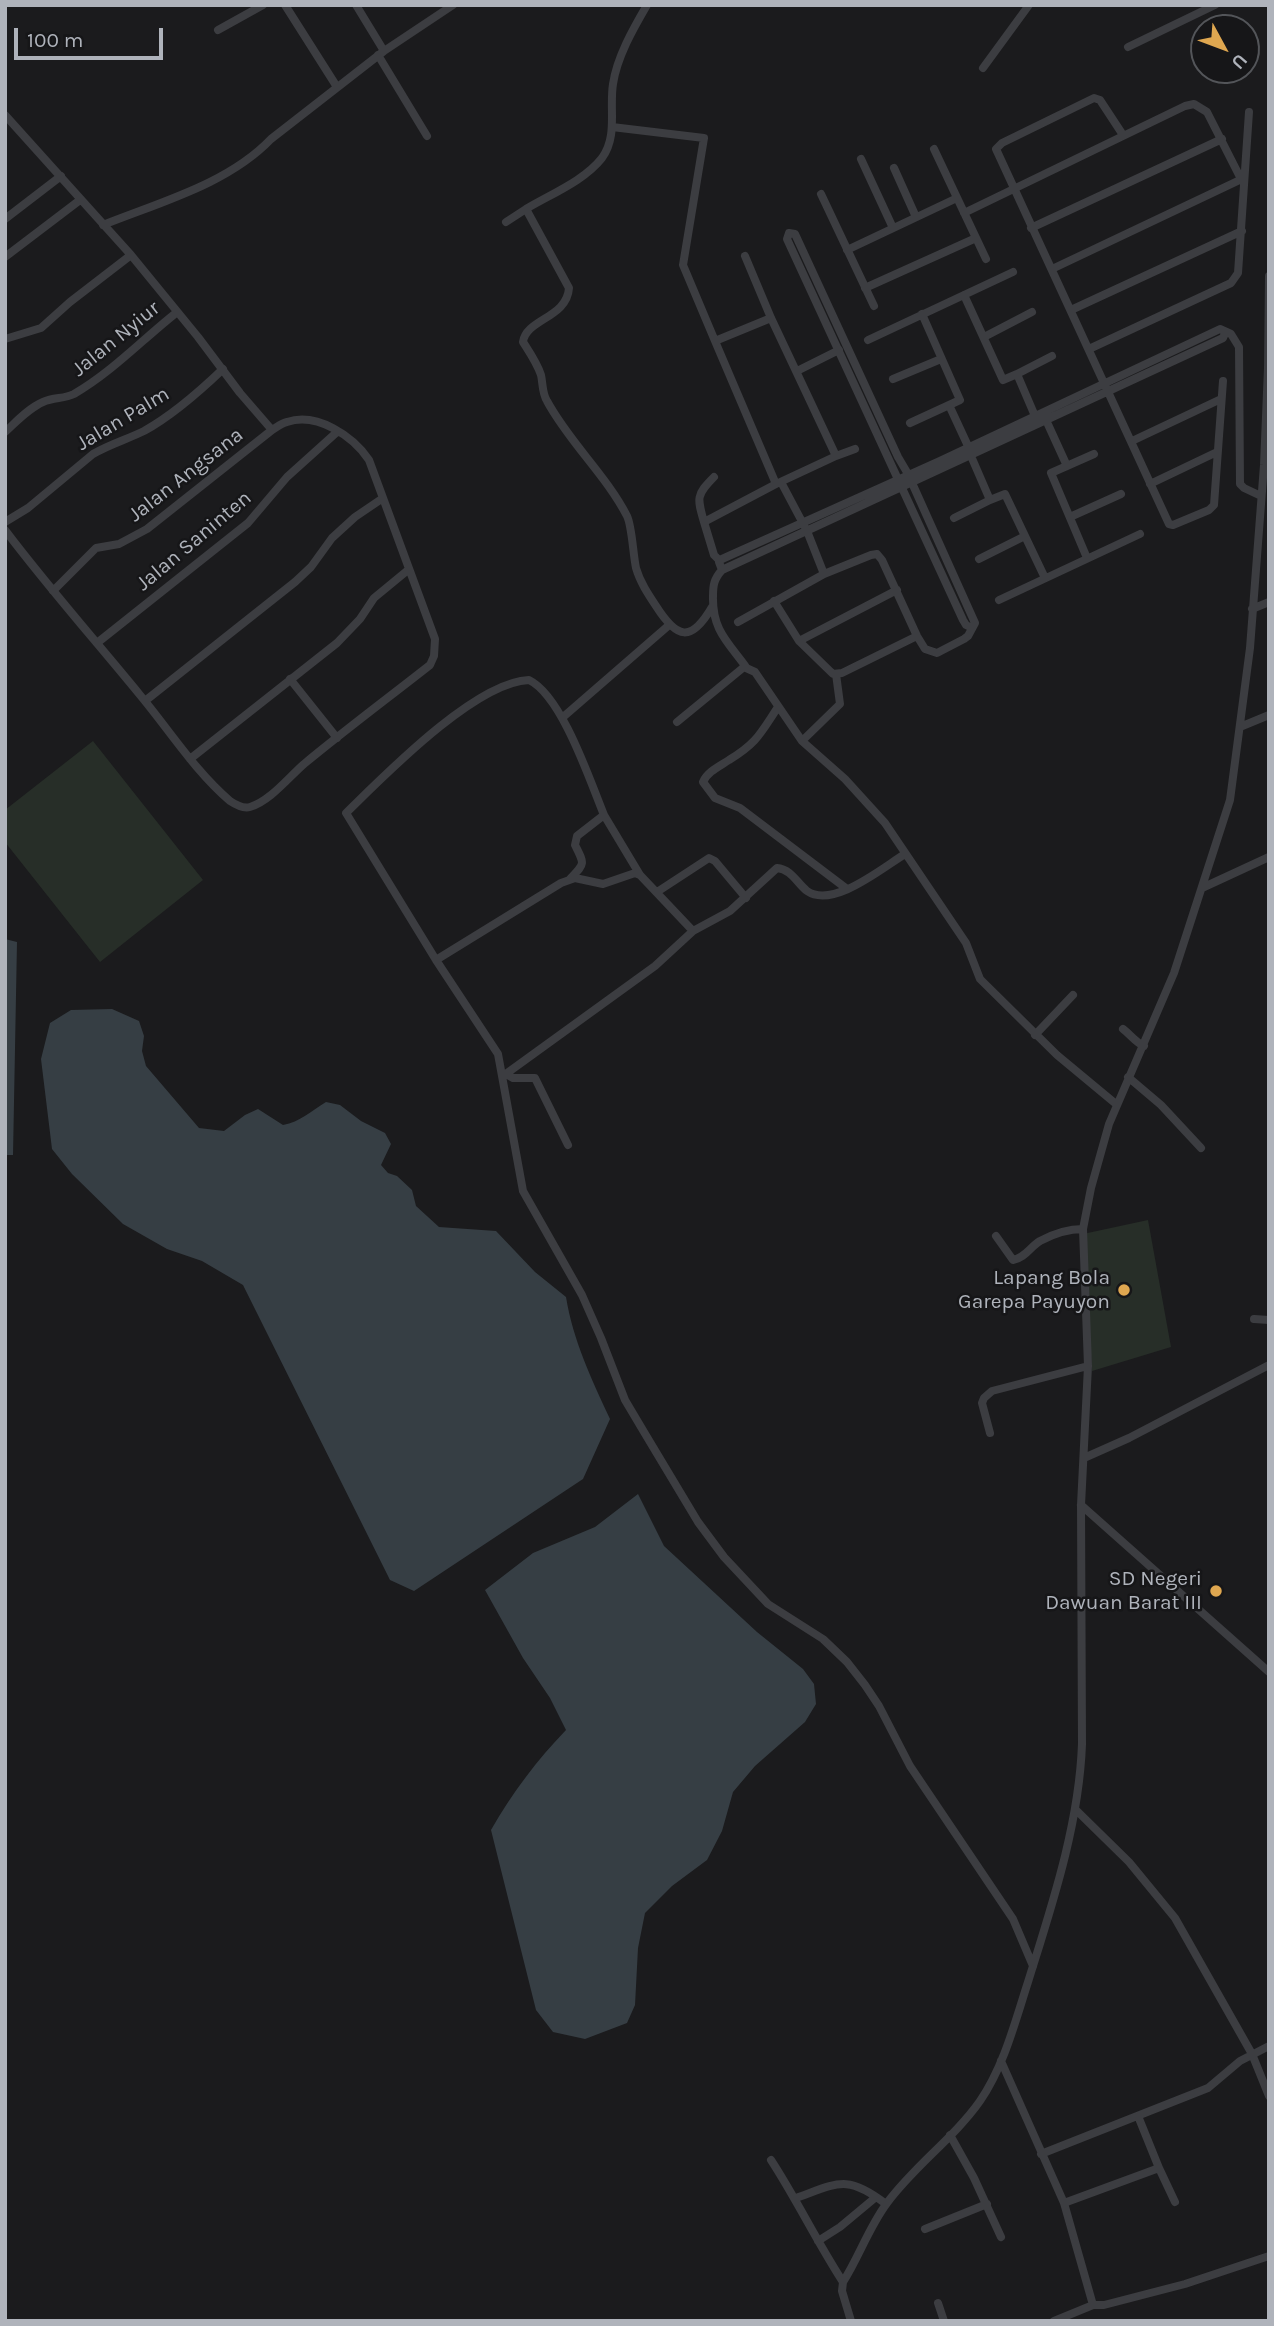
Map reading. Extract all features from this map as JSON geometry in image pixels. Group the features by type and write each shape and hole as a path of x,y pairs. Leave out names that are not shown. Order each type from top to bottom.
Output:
{"street":[{"path":"218,30 263,5"},
{"path":"285,5 337,87"},
{"path":"356,5 428,136"},
{"path":"103,225 223,176 257,154 271,139 381,53 453,5"},
{"path":"506,222 593,167 604,155 610,142 612,86 616,69 647,5"},
{"path":"983,68 1029,5"},
{"path":"1128,47 1215,5"},
{"path":"1123,135 1100,100 1094,98 997,146 998,156 1169,524 1173,525 1209,510 1214,505 1223,381"},
{"path":"964,213 1123,135 1194,104 1207,112 1244,178"},
{"path":"1088,349 1231,283 1238,273 1249,112"},
{"path":"5,530 190,759 230,801 247,808 266,797 429,665 435,656 435,639 423,603 408,570 374,473 360,448 337,432 311,420 285,422 272,430 131,255 6,119"},
{"path":"612,127 704,138 683,265 779,483 805,527 824,574"},
{"path":"1031,228 1222,139"},
{"path":"934,149 986,259"},
{"path":"861,159 893,228"},
{"path":"894,168 916,217"},
{"path":"5,219 61,176"},
{"path":"1052,269 1244,178"},
{"path":"821,194 874,306"},
{"path":"847,250 957,198"},
{"path":"5,257 80,200"},
{"path":"526,209 569,288 564,305 524,336 523,342 538,366 545,398 570,438 628,518 637,572 668,626 679,632 687,632 705,619 712,607"},
{"path":"1071,310 1242,231"},
{"path":"738,622 824,574 877,554 925,649 937,653 968,636 975,623 910,478 894,459 865,410 814,288 795,234 789,233 788,239 814,288 874,406 894,459 899,482 963,620 972,628"},
{"path":"865,288 976,238"},
{"path":"5,339 41,328 131,255"},
{"path":"745,256 836,456"},
{"path":"868,340 1013,272"},
{"path":"850,2321 842,2291 843,2282 886,2204 981,2099 1001,2061 1054,1902 1075,1809 1080,1779 1082,1731 1081,1505 1088,1366 1083,1229 1091,1188 1116,1104 1144,1046 1174,973 1230,800 1250,648 1268,368 1269,276"},
{"path":"964,295 1003,380 1052,356"},
{"path":"984,337 1032,312"},
{"name":"Jalan Nyiur","path":"5,432 36,405 72,395 91,383 176,313"},
{"path":"910,423 960,400 922,314"},
{"path":"715,341 771,318"},
{"path":"1116,1104 1056,1055 980,979 966,943 875,810 802,741 758,675 746,667 718,630 712,607 713,586 721,566 899,482 971,456 1220,329 1231,334 1239,347 1238,476 1244,488 1261,496"},
{"path":"796,371 839,350"},
{"path":"893,379 942,359"},
{"name":"Jalan Palm","path":"5,522 28,508 93,454 143,431 181,406 223,369"},
{"path":"1017,374 1035,416"},
{"path":"910,478 968,446 1106,387"},
{"path":"1132,441 1221,399"},
{"path":"948,405 968,446"},
{"path":"865,410 874,406"},
{"path":"1046,420 1067,466"},
{"name":"Jalan Angsana","path":"53,591 96,548 119,544 147,529 272,430"},
{"name":"Jalan Saninten","path":"97,643 248,523 287,477 337,432"},
{"path":"704,522 779,483 855,449"},
{"path":"1150,484 1217,452"},
{"path":"1087,558 1051,473 1094,454"},
{"path":"971,456 990,500"},
{"path":"714,477 699,494 699,504 714,555 721,566"},
{"path":"954,518 1005,494 1045,578"},
{"path":"1070,517 1121,494"},
{"path":"145,701 295,582 311,567 332,538 355,517 383,498"},
{"path":"999,600 1140,534"},
{"path":"979,559 1026,536"},
{"path":"190,759 351,630 374,598 408,570"},
{"path":"799,641 897,590"},
{"path":"775,601 799,641 836,674 840,704 802,741"},
{"path":"1252,609 1269,602"},
{"path":"562,718 668,626"},
{"path":"836,674 917,636"},
{"path":"677,722 746,667"},
{"path":"290,679 337,737"},
{"path":"693,930 640,875 604,815 562,718 535,683 529,680 517,681 470,706 438,728 405,755 346,813 436,960 498,1054 505,1075 523,1191 582,1295 625,1400 656,1453 698,1522 755,1592 768,1604 823,1639 847,1662 865,1685 910,1766 1013,1919 1033,1966"},
{"path":"778,707 757,740 706,776 704,782 715,798 740,808 847,889"},
{"path":"1240,727 1269,715"},
{"path":"436,960 570,879 583,865 575,845 577,836 604,815"},
{"path":"505,1075 654,966 693,930 730,911 777,868 787,871 808,891 818,895 835,895 905,854"},
{"path":"1202,888 1269,857"},
{"path":"657,892 709,858 715,861 747,898"},
{"path":"570,879 603,884 635,873 640,875"},
{"path":"1035,1035 1073,995"},
{"path":"1124,1030 1144,1046"},
{"path":"505,1075 513,1078 536,1078 568,1145"},
{"path":"1128,1077 1161,1105 1201,1148"},
{"path":"996,1236 1013,1260 1040,1241 1068,1230 1083,1229"},
{"path":"1254,1319 1269,1320"},
{"path":"1084,1458 1129,1438 1269,1364"},
{"path":"990,1433 982,1402 992,1391 1021,1381 1088,1366"},
{"path":"1081,1505 1269,1672"},
{"path":"1075,1809 1129,1862 1175,1918 1252,2054 1269,2096"},
{"path":"1041,2154 1208,2088 1228,2068 1269,2046"},
{"path":"1001,2061 1064,2203 1093,2305"},
{"path":"1138,2116 1175,2202"},
{"path":"950,2135 987,2204 1001,2237"},
{"path":"771,2160 796,2198 843,2282"},
{"path":"1064,2203 1159,2168"},
{"path":"796,2198 844,2183 865,2189 886,2204"},
{"path":"818,2241 840,2227 876,2197"},
{"path":"925,2229 987,2204"},
{"path":"1054,2321 1093,2305 1104,2305 1185,2284 1269,2256"},
{"path":"938,2303 944,2321"}],"shaded area":[{"path":"93,741 203,880 100,962 5,842 5,810"},
{"path":"5,939 17,942 13,1155 5,1155"},
{"path":"112,1009 139,1021 144,1036 142,1051 146,1066 199,1128 224,1131 258,1109 283,1125 300,1119 326,1102 340,1105 361,1121 385,1133 391,1144 381,1165 412,1190 416,1206 439,1227 496,1231 535,1272 566,1297 578,1344 610,1419 583,1479 414,1591 390,1580 243,1285 202,1261 167,1249 123,1224 72,1174 52,1149 41,1059 50,1023 71,1010"},
{"name":"Lapang Bola Garepa Payuyon","path":"1148,1220 1171,1347 1092,1371 1083,1234"},
{"path":"638,1494 664,1546 757,1632 803,1669 814,1684 816,1704 805,1722 755,1766 733,1792 722,1831 707,1860 672,1886 645,1913 638,1948 635,2005 627,2023 585,2039 553,2032 536,2010 491,1830 526,1777 566,1730 550,1698 523,1658 485,1590 533,1553 595,1527"}],"place":[{"name":"Lapang Bola Garepa Payuyon","path":"1124,1290"},
{"name":"SD Negeri Dawuan Barat III","path":"1216,1591"}]}
